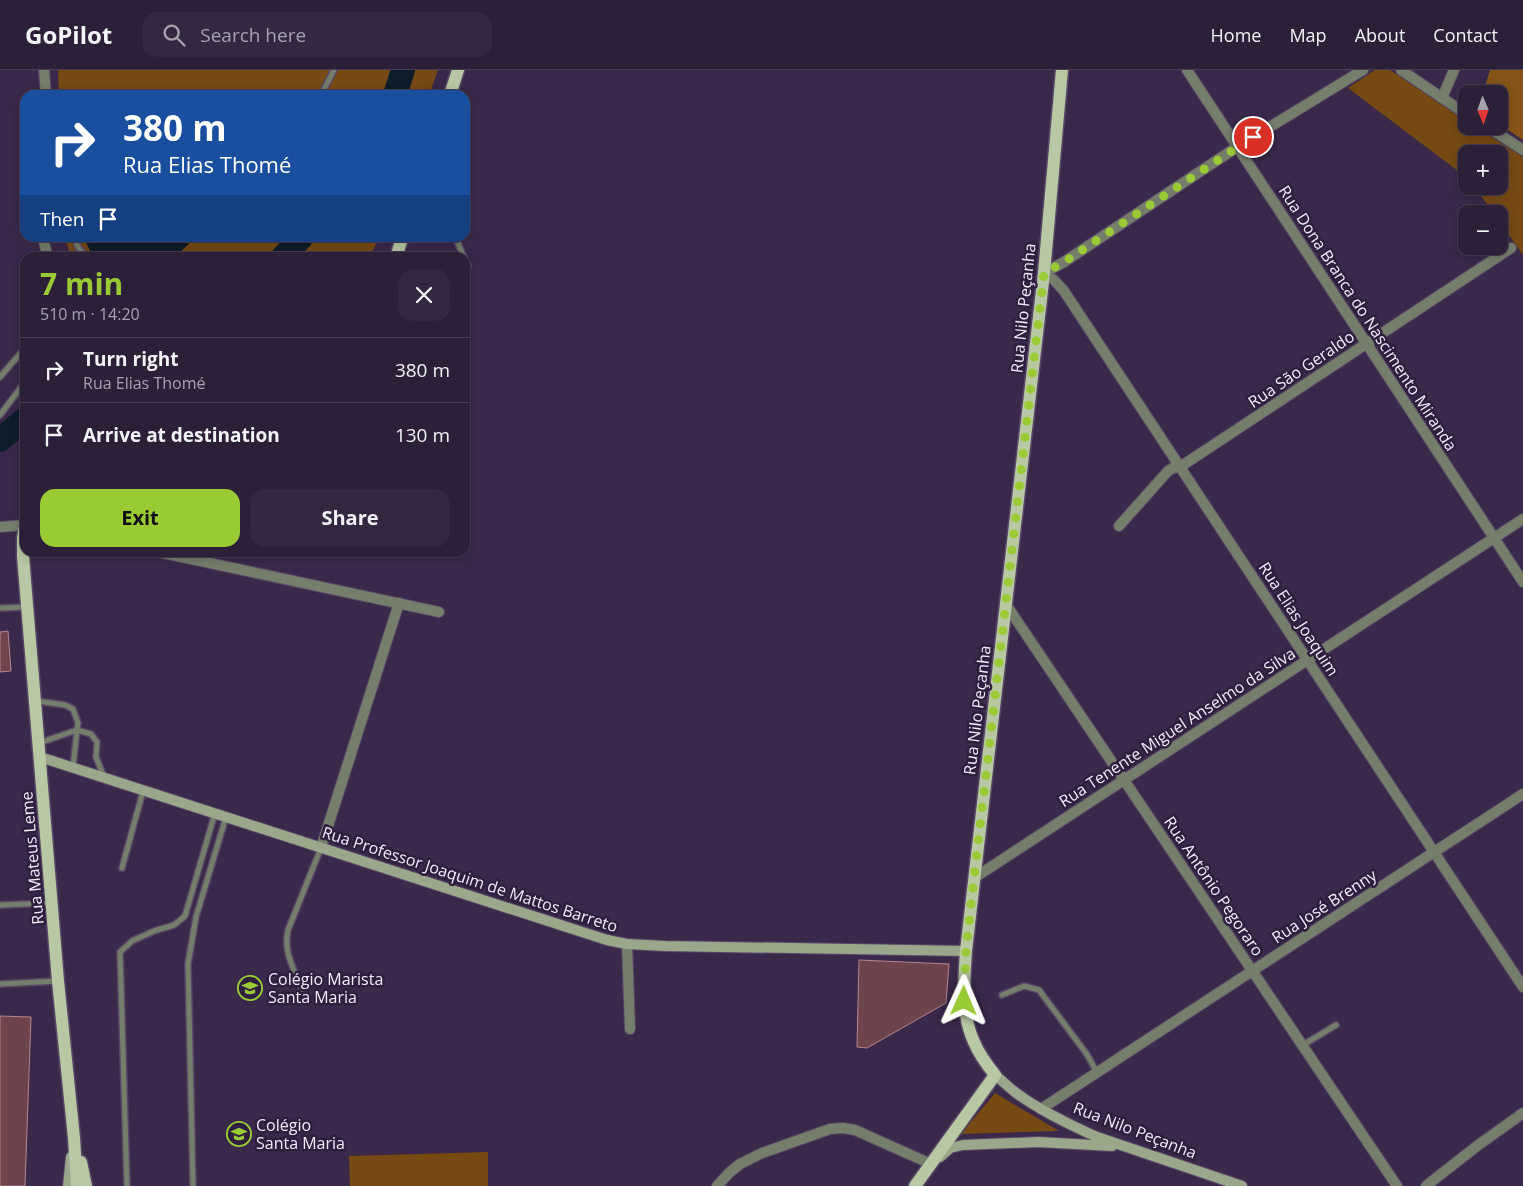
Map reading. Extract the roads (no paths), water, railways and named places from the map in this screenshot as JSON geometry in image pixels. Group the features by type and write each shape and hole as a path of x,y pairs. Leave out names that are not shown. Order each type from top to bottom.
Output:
{"main road":[{"path":"452,90 458,70"},
{"name":"Rua Nilo Peçanha","path":"1062,70 1044,273 966,951 964,1001 967,1022 974,1042 995,1075 1018,1094 1041,1109 1074,1127 1125,1148 1242,1186"},
{"name":"Rua Mateus Leme","path":"23,557 77,1186"},
{"name":"Rua Professor Joaquim de Mattos Barreto","path":"40,757 607,940 627,944 665,946 966,951"},
{"path":"915,1186 995,1075"},
{"path":"68,1186 74,1138"},
{"path":"74,1138 86,1186"},
{"path":"931,1164 950,1148 963,1146 1038,1142 1125,1148"}],"street":[{"path":"44,70 46,90"},
{"name":"Rua Dona Branca do Nascimento Miranda","path":"1187,70 1523,582"},
{"path":"1044,273 1064,262 1237,147 1363,70"},
{"path":"1401,70 1458,109"},
{"path":"1442,98 1454,70"},
{"path":"1500,135 1523,150"},
{"name":"Rua São Geraldo","path":"1119,526 1164,474 1173,468 1180,467 1511,248"},
{"name":"Rua Elias Joaquim","path":"1044,273 1064,291 1523,987"},
{"name":"Rua Tenente Miguel Anselmo da Silva","path":"974,878 1523,519"},
{"path":"0,527 20,526"},
{"path":"182,557 439,612"},
{"path":"322,848 399,603"},
{"name":"Rua Antônio Pegoraro","path":"1005,603 1397,1186"},
{"name":"Rua José Brenny","path":"1041,1109 1523,794"},
{"path":"627,944 630,1029"},
{"path":"1426,1186 1477,1146 1523,1114"},
{"path":"717,1186 740,1164 754,1157 808,1136 836,1128 855,1130 931,1164"}],"lane":[{"path":"324,90 334,70"},
{"path":"0,377 20,354"},
{"path":"0,415 20,389"},
{"path":"0,608 27,607"},
{"path":"35,700 65,705 73,709 78,723 73,767"},
{"path":"38,744 77,730 91,734 97,742 96,757 104,778"},
{"path":"122,868 144,790"},
{"path":"127,1186 120,952 132,941 154,931 174,925 185,916 215,813"},
{"path":"193,1186 188,964 196,917 226,817"},
{"path":"302,990 287,952 286,941 288,930 322,848"},
{"path":"0,905 52,903"},
{"path":"0,984 58,981"},
{"path":"1002,995 1024,986 1038,990 1086,1053 1097,1072"},
{"path":"1303,1045 1336,1025"}],"water":[{"path":"86,242 191,242 180,252 91,252"}],"waterway":[{"path":"397,90 403,70"},
{"path":"288,252 297,242"},
{"path":"0,440 20,423"}],"place":[{"name":"Colégio Marista Santa Maria","path":"250,988"},
{"name":"Colégio Santa Maria","path":"239,1134"}]}
